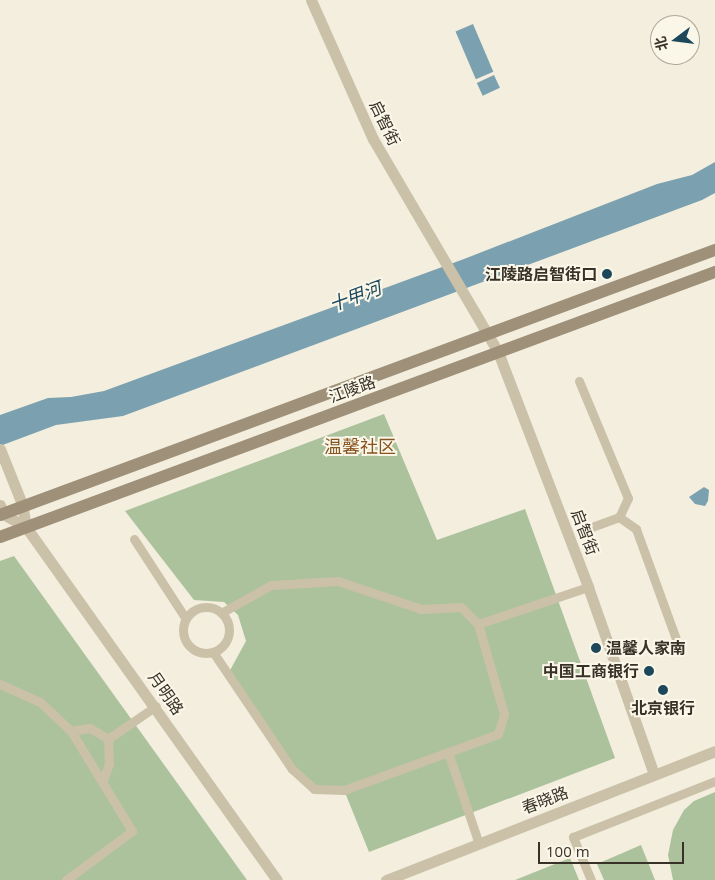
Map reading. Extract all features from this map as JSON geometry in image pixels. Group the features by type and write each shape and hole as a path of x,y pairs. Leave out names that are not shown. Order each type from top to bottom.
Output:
{"main road":[{"name":"江陵路","path":"1,511 715,250"},
{"name":"江陵路","path":"0,537 715,272"}],"street":[{"name":"启智街","path":"311,0 373,139 470,309 488,333 498,352 588,587 654,774"},
{"path":"579,381 628,498 620,517 589,528"},
{"name":"月明路","path":"2,453 22,504 26,527"},
{"name":"月明路","path":"1,511 26,527 156,706 277,880"},
{"path":"620,517 636,529 676,639"},
{"path":"134,539 186,619 184,634 191,648 206,653 213,652 224,644 229,632 221,613"},
{"path":"186,619 202,608 221,613 271,585 338,581 421,609 461,607 478,624 504,714 498,734 344,790 314,789 292,769 213,652"},
{"path":"478,624 588,587"},
{"path":"0,684 40,702 71,731 103,780 132,831 66,880"},
{"path":"108,739 156,706"},
{"path":"71,731 90,728 108,739"},
{"path":"103,780 109,764 108,739"},
{"name":"春晓路","path":"386,880 715,751"},
{"path":"448,752 479,844"},
{"path":"591,880 573,836 715,781"}],"green space":[{"path":"384,414 437,540 525,509 615,758 369,852 344,790 314,789 292,769 228,674 246,641 238,615 224,602 194,600 125,511"},
{"path":"14,556 247,880 0,880 0,561"},
{"path":"715,792 715,880 673,880 668,855 673,830 684,810 694,801"},
{"path":"641,845 655,880 604,880 597,864"},
{"path":"570,858 579,880 515,880"}],"water":[{"path":"473,24 493,72 476,79 456,31"},
{"path":"494,75 500,88 483,96 477,83"},
{"path":"715,162 715,193 702,200 123,416 56,425 0,446 0,415 48,398 71,397 104,391 464,259 657,184 692,175"},
{"path":"704,487 709,490 708,501 705,506 695,504 689,497"}],"place":[{"name":"江陵路启智街口","path":"607,274"},
{"name":"温馨人家南","path":"596,648"},
{"name":"中国工商银行","path":"649,671"},
{"name":"北京银行","path":"663,690"}],"district":[{"name":"温馨社区","path":"360,446"}],"water label":[{"name":"十甲河","path":"355,296"}]}
